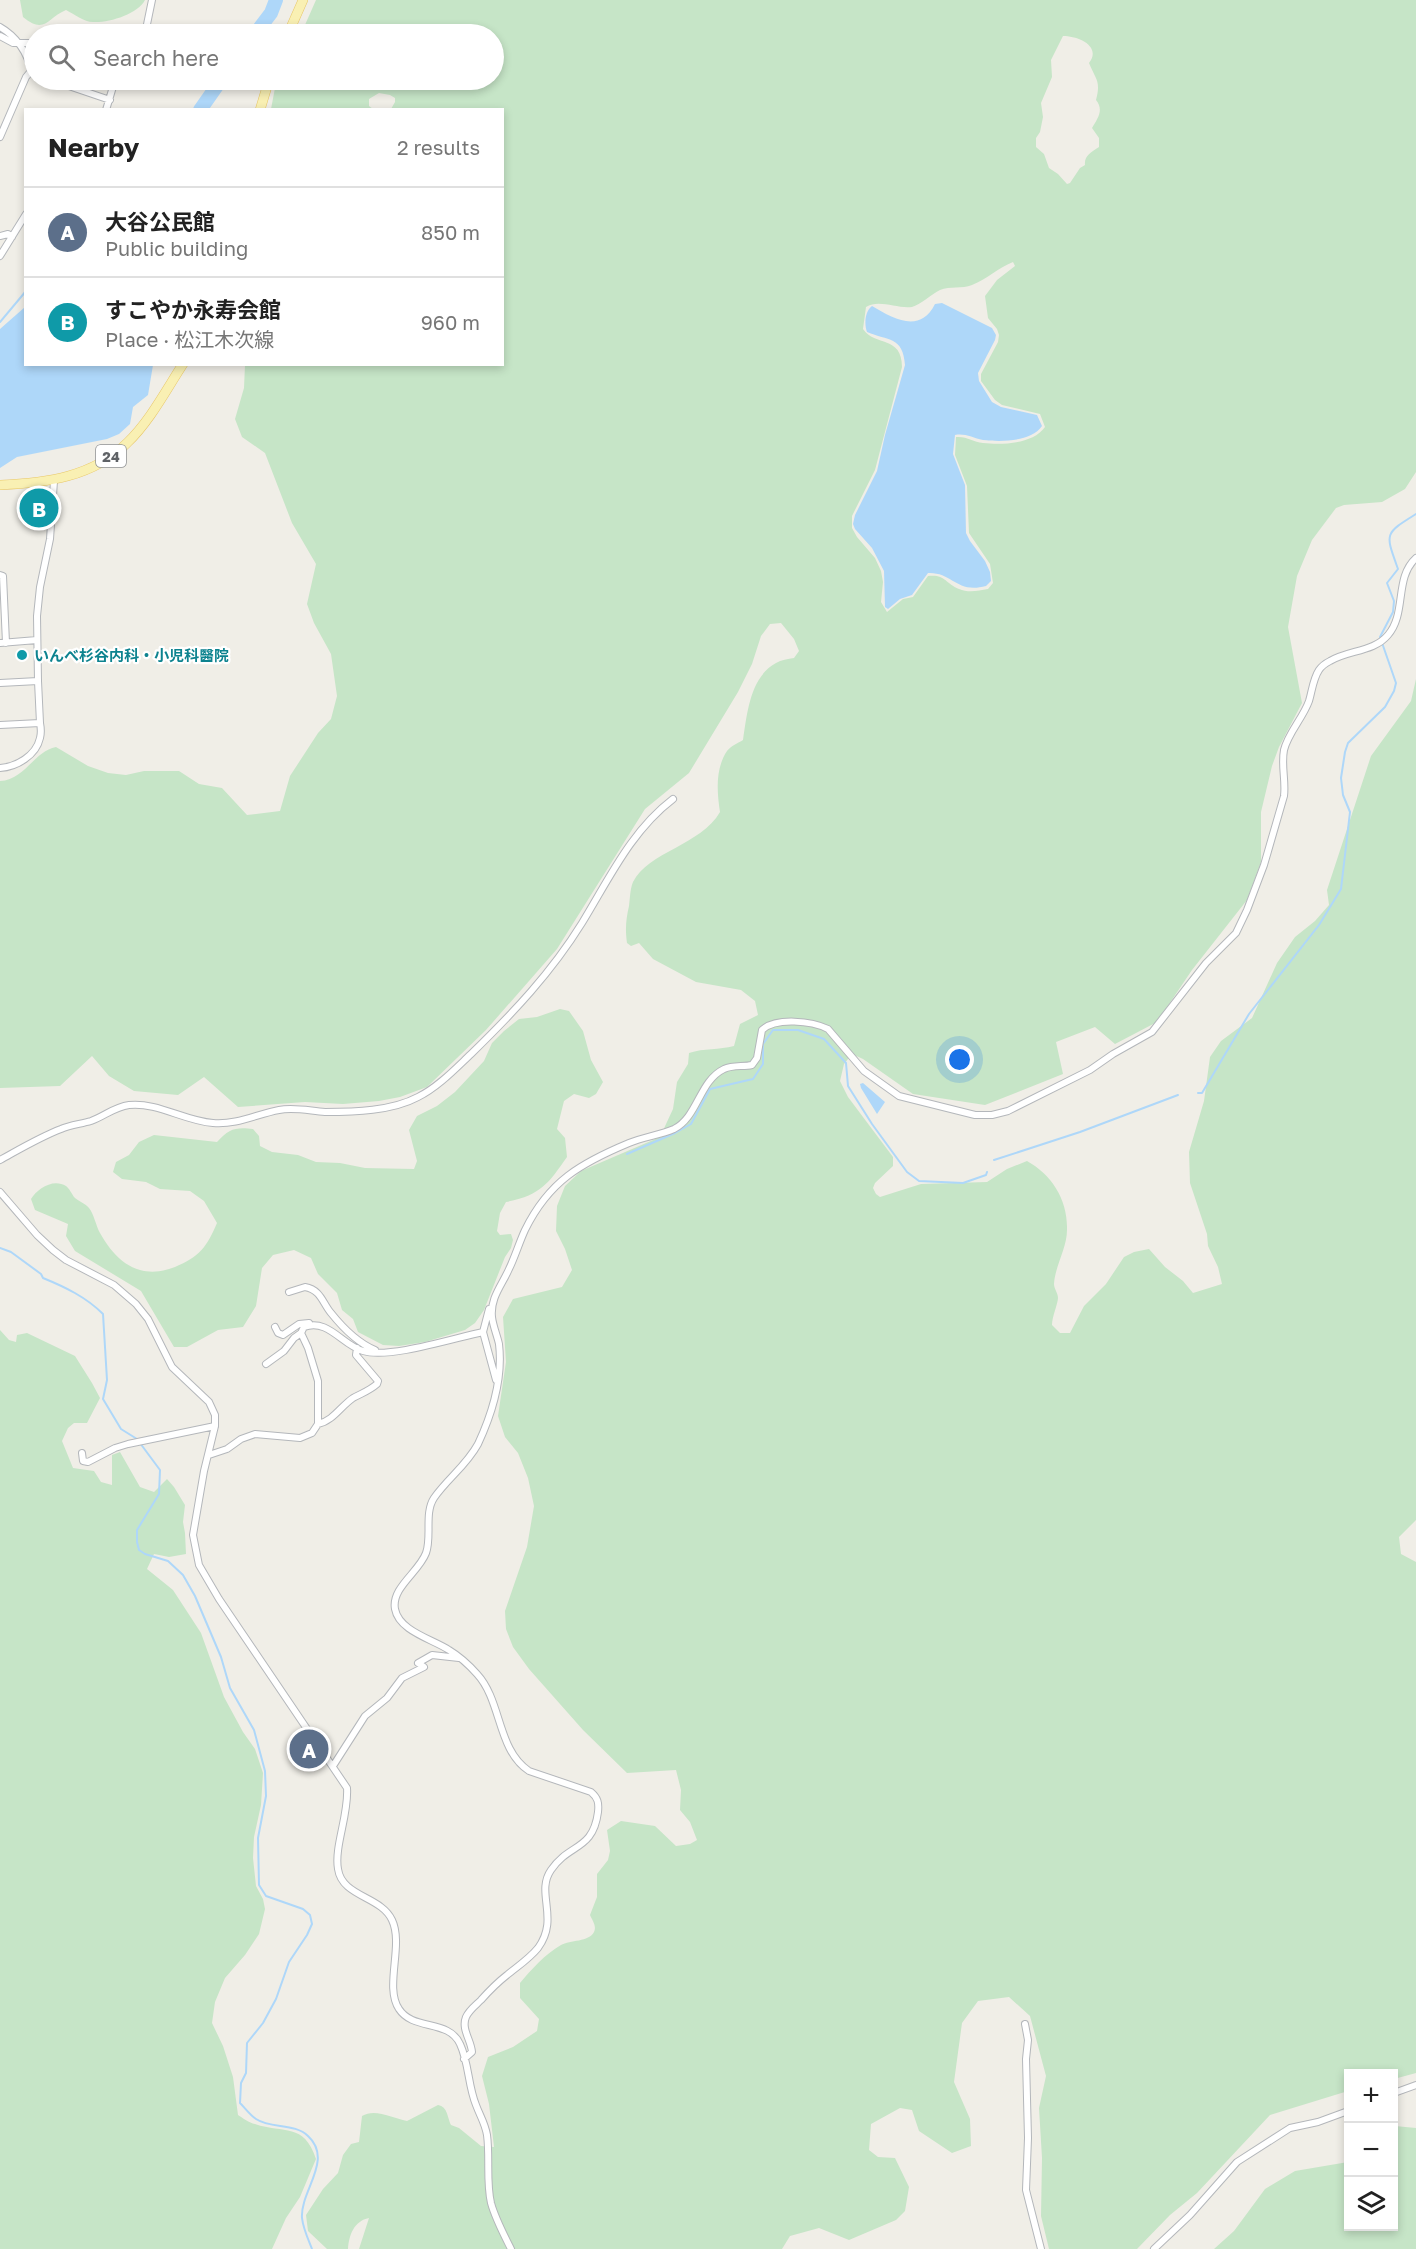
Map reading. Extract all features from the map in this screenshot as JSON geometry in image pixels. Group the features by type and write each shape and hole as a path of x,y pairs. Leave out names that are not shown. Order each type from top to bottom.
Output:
{"main road":[{"path":"292,24 303,0"},
{"path":"261,108 265,90"},
{"name":"24","path":"0,485 54,481 88,470 115,454 128,443 182,366"}],"street":[{"path":"147,24 152,0"},
{"path":"0,27 24,49"},
{"path":"0,36 19,44 24,44"},
{"path":"0,137 24,82"},
{"path":"80,90 110,100"},
{"path":"107,108 112,90"},
{"path":"0,256 24,217"},
{"path":"0,236 8,234 12,237"},
{"path":"0,768 20,763 37,746 41,738 37,640 40,587 50,539 54,481"},
{"path":"465,2059 472,2052 464,2026 466,2017 493,1987 523,1964 543,1940 548,1922 545,1885 548,1875 556,1862 592,1834 599,1805 597,1798 591,1792 529,1771 520,1765 502,1730 490,1690 484,1681 460,1658 402,1623 394,1606 396,1595 426,1552 432,1500 464,1467 489,1417 500,1365 499,1343 492,1316 494,1302 497,1290 509,1269 526,1227 540,1204 575,1168 633,1141 682,1124 706,1087 719,1072 730,1067 752,1065 757,1058 762,1030 770,1024 808,1024 828,1029 864,1071 899,1096 975,1115 992,1115 1008,1111 1090,1070 1152,1032 1206,963 1236,933 1247,910 1264,865 1284,796 1286,785 1282,768 1284,748 1308,702 1320,669 1332,660 1381,641 1390,633 1398,613 1404,575 1416,558"},
{"path":"0,575 3,576 3,643 37,640"},
{"path":"0,683 38,681"},
{"path":"0,725 40,723"},
{"path":"0,1160 63,1128 93,1121 113,1109 126,1105 148,1106 206,1122 222,1123 248,1119 279,1110 324,1112 376,1108 401,1104 419,1097 446,1076 521,1005 570,943 630,844 654,815 673,799"},
{"path":"0,1192 53,1250 66,1260 114,1285 136,1304 148,1319 172,1367 209,1402 215,1415 214,1426 194,1524 194,1545 199,1565 219,1599 347,1788 348,1800 338,1858 338,1871 344,1883 380,1905 392,1919 395,1931 395,1999 397,2004 409,2019 450,2032 460,2043 476,2105 483,2117 487,2134 491,2202 511,2249"},
{"path":"289,1292 305,1287 319,1293 330,1312 356,1339 367,1347 381,1352"},
{"path":"494,1302 489,1306 483,1332 496,1383"},
{"path":"275,1328 283,1335 299,1324 309,1323 325,1327 363,1351 381,1352 483,1332"},
{"path":"266,1364 284,1351 294,1338 301,1334 304,1327 316,1325"},
{"path":"208,1455 227,1449 241,1439 255,1434 305,1437 312,1433 318,1424 317,1376 301,1334"},
{"path":"318,1424 324,1422 353,1398 368,1392 377,1383 378,1381 356,1355 357,1348"},
{"path":"82,1453 82,1459 88,1462 115,1448 135,1442 214,1426"},
{"path":"333,1766 365,1716 387,1698 402,1678 423,1668 424,1665 418,1663 434,1655 460,1658"},
{"path":"1024,2024 1028,2040 1026,2190 1041,2249"},
{"path":"1398,2092 1416,2085"},
{"path":"1154,2249 1190,2215 1237,2162 1290,2128 1318,2122 1344,2112"}],"green space":[{"path":"20,0 145,0 130,13 100,22 90,22 66,10 44,24 34,24 23,17"},
{"path":"316,0 1416,0 1416,472 1405,489 1382,502 1344,505 1336,508 1312,540 1297,576 1288,627 1302,703 1279,747 1272,766 1261,812 1261,862 1247,900 1192,970 1157,1022 1115,1044 1095,1027 1056,1042 1063,1074 985,1105 913,1094 863,1059 852,1054 844,1064 840,1081 848,1097 893,1157 893,1166 875,1183 873,1188 880,1197 921,1184 987,1182 1007,1169 1027,1161 1051,1181 1061,1199 1067,1219 1066,1237 1054,1284 1058,1298 1052,1325 1060,1333 1070,1333 1084,1306 1106,1284 1124,1257 1134,1252 1149,1249 1193,1293 1222,1284 1218,1267 1208,1246 1207,1234 1190,1183 1189,1152 1204,1101 1210,1057 1221,1041 1252,1018 1277,963 1295,937 1315,921 1329,905 1327,890 1371,756 1411,701 1416,679 1416,1520 1399,1537 1401,1554 1416,1562 1416,2073 1398,2078 1398,2069 1344,2069 1344,2092 1270,2115 1197,2193 1170,2215 1137,2249 1049,2249 1041,2216 1042,2158 1039,2108 1046,2076 1030,2016 1009,1997 978,2001 962,2023 954,2082 970,2119 971,2146 952,2153 919,2131 912,2110 900,2108 871,2124 869,2150 878,2157 895,2158 909,2187 905,2211 896,2220 849,2240 819,2228 790,2236 782,2249 359,2249 369,2218 360,2222 353,2229 348,2249 327,2249 308,2231 306,2215 323,2189 338,2173 343,2155 351,2144 359,2142 362,2116 378,2113 407,2121 438,2105 445,2110 451,2125 459,2128 481,2146 494,2147 489,2104 482,2076 488,2057 513,2047 537,2031 539,2019 520,1998 520,1983 539,1962 555,1949 565,1943 588,1938 594,1932 595,1925 590,1915 597,1897 597,1874 608,1860 610,1851 607,1830 621,1821 655,1826 676,1846 690,1844 697,1840 690,1822 680,1810 681,1790 676,1770 627,1773 583,1730 529,1669 513,1647 506,1629 505,1611 527,1547 534,1506 528,1478 518,1453 505,1437 498,1416 506,1362 503,1317 513,1299 562,1287 572,1270 556,1231 557,1206 565,1186 581,1171 660,1137 673,1109 677,1082 688,1064 689,1053 734,1046 740,1024 758,1015 755,1001 741,990 696,982 653,959 639,943 631,946 627,943 627,920 632,885 640,872 662,855 700,833 720,812 718,789 720,765 727,751 743,740 748,708 755,687 767,669 778,662 794,658 799,651 794,639 781,623 770,624 761,636 752,664 738,692 689,773 645,809 557,949 486,1030 427,1087 400,1097 379,1101 343,1104 305,1102 238,1107 204,1077 178,1095 134,1091 109,1076 92,1056 60,1086 0,1088 0,781 16,776 41,754 56,747 88,766 108,773 126,775 144,771 179,771 199,784 222,788 247,815 280,811 290,776 318,733 331,719 337,696 331,654 314,623 307,604 316,564 292,523 265,453 242,437 235,419 244,388 245,366 504,366 504,108 392,108 395,98 379,93 369,99 369,106 372,108 271,108 275,90 504,90 504,24 305,24","holes":["1063,36 1081,40 1093,52 1089,63 1097,81 1096,100 1100,111 1092,128 1099,138 1099,147 1089,154 1085,165 1067,184 1049,168 1044,154 1036,147 1036,138 1040,132 1043,117 1041,103 1052,77 1051,60","1013,262 1015,266 997,280 985,296 988,318 997,329 998,342 981,374 981,381 995,400 1002,405 1040,414 1045,427 1033,437 1017,442 983,443 956,437 955,455 967,486 969,533 990,564 993,583 988,589 966,591 954,587 942,578 928,576 913,597 903,599 887,612 881,602 883,582 881,571 875,558 852,528 852,516 875,470 902,367 898,350 874,338 863,329 866,307 877,304 912,307 940,290 972,285"]},
{"path":"560,1009 569,1011 583,1031 591,1060 603,1082 596,1094 589,1098 574,1094 564,1101 557,1129 565,1138 567,1157 549,1181 528,1196 506,1202 500,1213 497,1231 500,1235 511,1234 513,1240 511,1248 505,1257 484,1310 475,1323 465,1330 425,1342 399,1346 383,1345 358,1332 353,1319 342,1310 337,1293 318,1274 311,1258 294,1250 273,1255 262,1268 256,1306 243,1327 218,1330 187,1347 174,1347 141,1291 75,1251 66,1236 68,1224 35,1210 31,1199 37,1192 51,1184 61,1184 89,1208 106,1243 130,1266 151,1272 175,1267 201,1250 210,1239 217,1223 204,1201 190,1191 160,1189 146,1182 122,1179 113,1172 116,1162 129,1155 139,1142 154,1135 217,1142 233,1130 253,1129 259,1136 260,1146 272,1152 298,1155 316,1162 340,1163 365,1168 414,1169 417,1161 409,1130 417,1116 437,1106 455,1092 484,1061 492,1043 519,1019 537,1017"},
{"path":"0,1330 9,1340 16,1342 17,1335 27,1333 75,1356 100,1398 87,1423 74,1423 68,1428 62,1441 73,1468 94,1471 101,1482 112,1485 112,1455 120,1452 140,1487 154,1492 167,1479 185,1505 183,1522 186,1554 169,1557 154,1554 147,1569 173,1590 201,1633 224,1697 255,1749 263,1773 253,1858 256,1886 265,1909 259,1934 225,1978 215,2002 212,2023 223,2046 233,2077 238,2115 248,2122 299,2134 311,2147 316,2159 300,2197 286,2218 272,2249 0,2249"},
{"path":"1398,2126 1416,2128 1416,2249 1214,2249 1234,2231 1265,2189 1295,2171 1344,2163 1344,2231 1398,2231"}],"water":[{"path":"942,303 992,328 996,335 978,373 979,381 992,402 1001,407 1037,415 1042,426 1031,435 1007,441 955,435 953,454 965,485 966,533 985,561 991,581 986,586 968,587 943,576 928,573 912,595 900,599 888,609 885,607 884,571 872,548 853,524 855,515 877,471 905,365 904,356 898,344 867,332 866,318 872,306 898,319 914,321 922,319 935,304"},
{"path":"24,308 24,366 153,366 148,395 133,407 130,424 119,434 107,439 17,457 0,468 0,329"},
{"path":"863,1083 885,1102 877,1114 861,1088 860,1084"}],"waterway":[{"path":"263,24 271,13 276,0"},
{"path":"201,108 214,90"},
{"path":"0,322 24,293"},
{"path":"1198,1093 1202,1093 1249,1014 1319,925 1341,889 1350,812 1343,795 1341,778 1345,752 1348,743 1385,707 1394,691 1396,683 1380,637 1393,612 1394,601 1387,583 1398,569 1391,548 1390,535 1398,526 1416,514"},
{"path":"627,1154 691,1124 710,1089 753,1079 763,1064 763,1044 773,1030 798,1030 824,1039 846,1063 848,1086 907,1172 919,1181 963,1183 986,1175 987,1172"},
{"path":"994,1160 1080,1132 1178,1095"},
{"path":"0,1248 11,1252 41,1274 43,1278 67,1289 103,1314 107,1380 103,1399 121,1429 137,1439 160,1470 159,1494 137,1530 139,1550 168,1561 183,1575 195,1596 221,1657 230,1688 254,1730 265,1771 266,1796 258,1838 259,1885 266,1896 303,1909 310,1915 312,1924 289,1962 276,1999 263,2023 247,2043 246,2073 241,2083 240,2103 256,2119 303,2132 315,2145 318,2155 317,2165 306,2197 302,2218 312,2249"}],"place":[{"name":"すこやか永寿会館","path":"39,508"},
{"name":"いんべ杉谷内科・小児科醫院","path":"22,655"},
{"name":"大谷公民館","path":"309,1749"}]}
